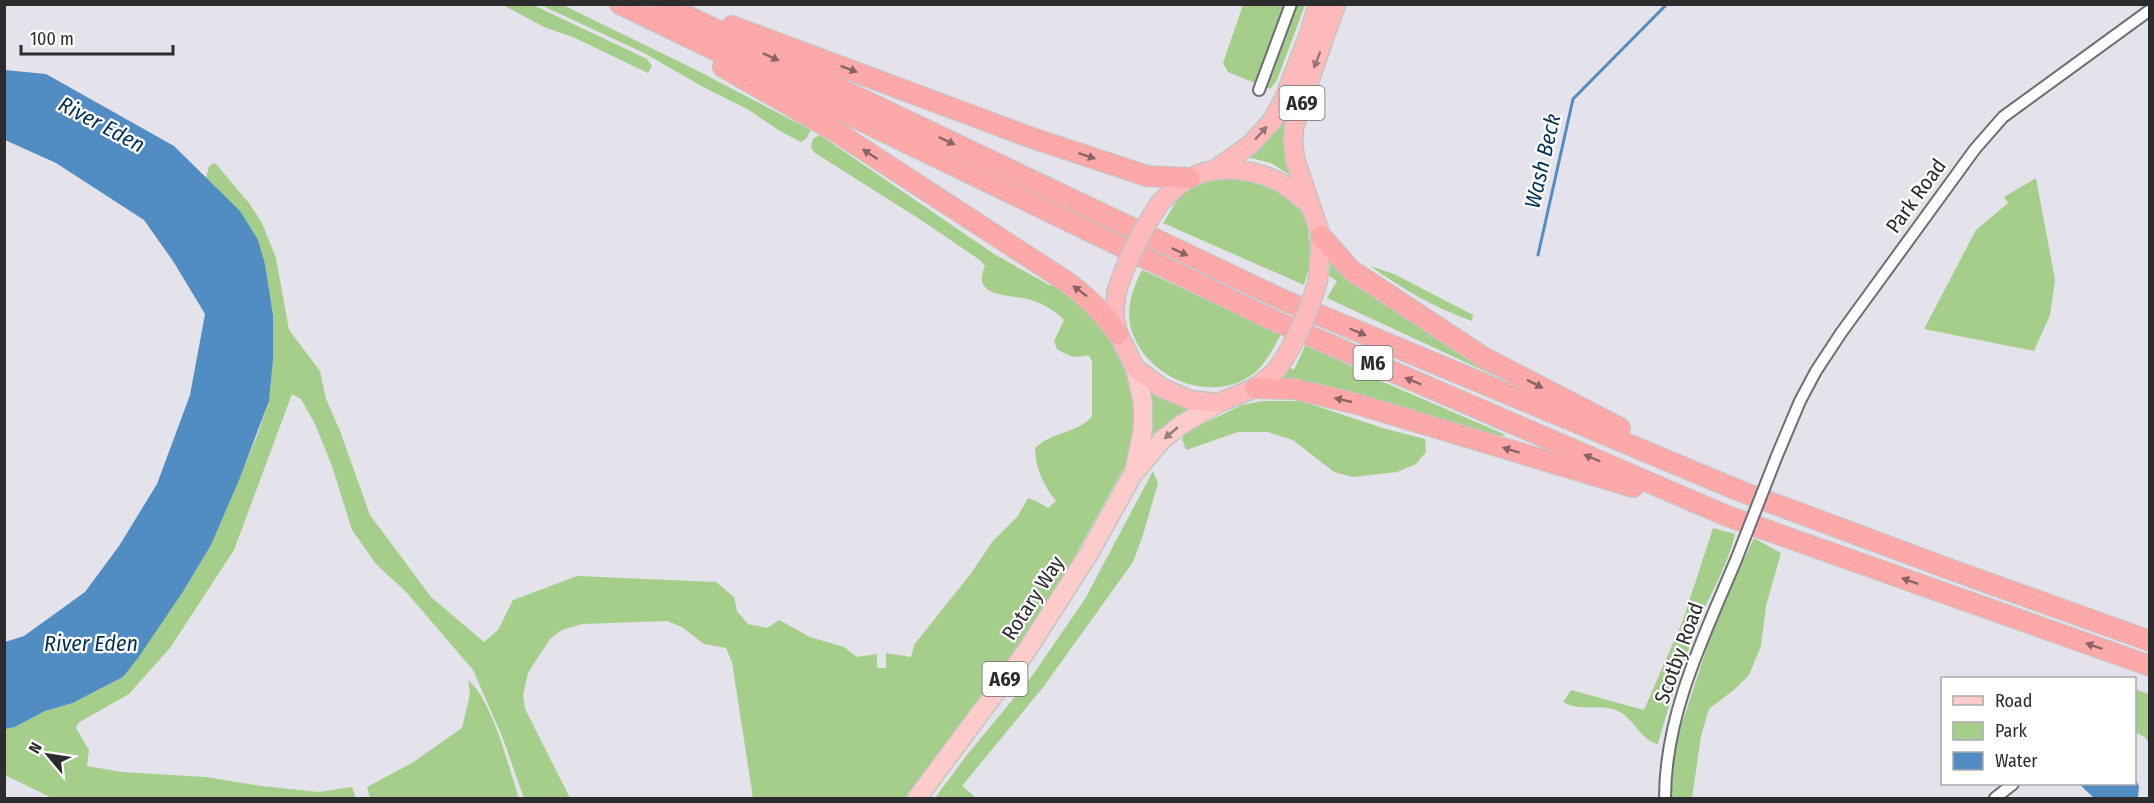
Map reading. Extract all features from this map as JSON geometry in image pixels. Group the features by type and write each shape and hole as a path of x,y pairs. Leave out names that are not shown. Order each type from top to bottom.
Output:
{"highway":[{"path":"618,4 838,133 990,231 1084,294 1104,313 1118,334"},
{"name":"M6","path":"618,4 1273,320 1727,516 2150,666"},
{"name":"M6","path":"662,4 1281,299 1740,491 2150,641"},
{"path":"676,4 1032,138 1147,176 1190,178 1216,169 1248,171 1282,184 1309,204 1321,236 1351,270 1483,357 1740,491"},
{"name":"A69","path":"1216,169 1251,144 1272,121 1283,101 1310,32 1318,4"},
{"name":"A69","path":"1309,204 1295,159 1294,127 1336,4"},
{"name":"A69","path":"1190,178 1176,187 1160,203 1146,223 1123,272 1114,314 1118,334 1135,368 1162,388 1190,400 1218,403 1255,388 1275,372 1285,358 1306,315 1318,280 1321,236"},
{"path":"1255,388 1295,389 1357,404 1727,516"}],"main road":[{"name":"Rotary Way","path":"1133,474 1143,420 1143,403 1135,368"},
{"name":"Rotary Way","path":"917,798 1025,653 1088,555 1133,474 1163,439 1181,424 1218,403"}],"street":[{"path":"1259,90 1291,4"},
{"name":"Park Road","path":"1736,560 1800,401 1822,362 1975,149 2003,117 2150,10"},
{"name":"Scotby Road","path":"1665,798 1665,769 1685,682 1736,560"},
{"path":"1995,798 2011,785"}],"green space":[{"path":"503,5 533,5 647,59 652,66 648,73 575,38 544,27"},
{"path":"541,5 563,5 692,68 811,130 806,139 801,142 749,110 644,53"},
{"path":"1243,5 1305,5 1277,80 1270,89 1228,72 1223,63"},
{"path":"1277,119 1289,122 1293,177 1271,163 1247,157"},
{"path":"820,135 994,254 1049,285 1064,287 1096,310 1127,370 1139,405 1135,448 1061,581 1022,641 905,798 753,798 732,662 726,648 704,644 682,627 667,621 582,624 562,630 551,638 528,673 523,696 525,709 570,798 524,798 502,736 473,670 407,593 376,564 352,530 332,466 315,424 301,399 292,394 234,550 170,648 129,694 78,723 76,728 89,750 87,766 122,772 206,777 319,792 352,787 356,798 52,798 5,775 5,729 15,727 45,711 73,703 123,677 184,590 211,545 257,436 269,401 273,360 273,315 265,264 215,186 206,178 209,166 215,163 249,203 262,223 276,258 289,330 320,371 326,399 370,515 431,597 484,642 498,630 513,600 577,576 716,582 734,597 737,611 748,624 767,628 779,620 810,637 844,647 857,657 877,654 877,668 886,668 886,653 911,657 914,645 972,572 992,542 1018,516 1028,498 1048,508 1056,501 1041,476 1035,448 1049,438 1081,425 1092,416 1092,361 1088,355 1072,356 1057,349 1054,341 1064,320 1057,314 1031,300 988,290 983,284 982,277 985,266 980,260 815,153 811,147 813,139"},
{"path":"1250,172 1297,201 1307,225 1312,257 1304,285 1163,223 1179,197 1194,181"},
{"path":"2036,178 2055,280 2050,315 2034,351 1924,329 1976,230 2008,203 2004,197"},
{"path":"1331,254 1536,392 1493,375 1327,298 1337,281 1329,276"},
{"path":"1370,266 1394,274 1473,315 1472,321 1419,297"},
{"path":"1142,270 1281,334 1263,364 1247,378 1232,385 1215,387 1183,382 1154,364 1142,352 1129,320 1130,303"},
{"path":"1306,344 1374,378 1506,435 1500,436 1344,396 1273,382 1289,367 1294,370"},
{"path":"1147,383 1196,407 1169,421 1155,434 1151,432 1153,410"},
{"path":"1263,401 1301,401 1386,429 1425,439 1426,452 1416,464 1397,472 1353,477 1334,472 1293,440 1268,432 1238,432 1186,450 1182,439 1186,432 1242,405"},
{"path":"1153,471 1158,483 1133,562 1044,686 962,786 976,798 935,798 1032,676 1085,599"},
{"path":"1713,528 1735,534 1732,546 1687,653 1658,744 1647,739 1624,714 1618,711 1576,706 1563,702 1571,690 1644,710 1683,620"},
{"path":"1754,538 1781,553 1766,606 1761,646 1749,675 1709,709 1701,736 1692,798 1670,798 1676,742 1717,617"},
{"path":"468,680 477,690 492,718 519,798 370,798 367,787 412,763 462,728 470,694"},
{"path":"2136,690 2149,694 2149,746 2146,738 2136,733"}],"water":[{"name":"River Eden","path":"5,70 46,74 174,146 240,211 258,240 265,264 273,315 273,360 269,401 211,545 138,658 123,677 73,703 45,711 15,727 5,729 5,642 24,636 85,592 119,546 157,484 190,395 205,314 173,261 144,220 56,163 5,140"},
{"path":"2136,781 2139,786 2138,798 2094,798 2080,785 2136,785"}],"waterway":[{"name":"Wash Beck","path":"1538,255 1573,99 1667,4"}]}
